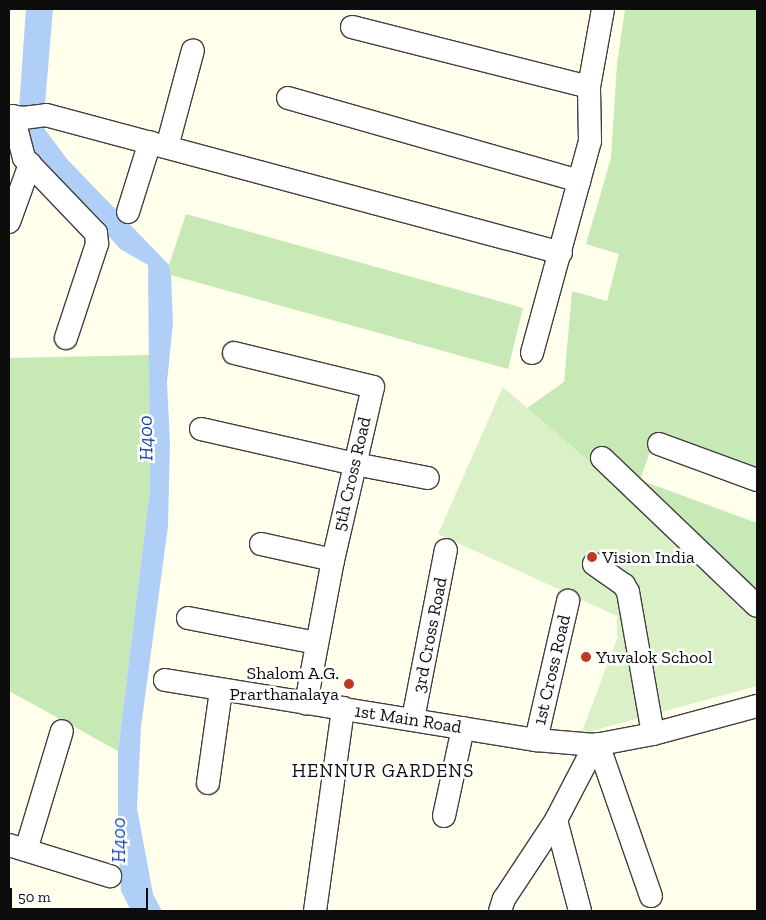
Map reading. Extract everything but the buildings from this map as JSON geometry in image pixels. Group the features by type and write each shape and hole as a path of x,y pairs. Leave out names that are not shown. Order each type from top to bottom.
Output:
{"street":[{"path":"532,353 590,141 589,86 603,9"},
{"path":"352,27 589,86"},
{"path":"128,212 158,144 193,50"},
{"path":"288,98 579,181"},
{"path":"66,338 97,244 96,233 30,164 20,148 15,117 46,115 560,253"},
{"path":"9,222 30,164"},
{"name":"5th Cross Road","path":"234,353 372,387 333,560 306,702"},
{"path":"200,429 355,464 428,478"},
{"path":"659,444 757,480"},
{"path":"602,458 757,606"},
{"path":"262,544 333,560"},
{"name":"3rd Cross Road","path":"413,719 446,550"},
{"path":"594,564 624,585 628,592 653,734"},
{"name":"1st Cross Road","path":"536,740 568,601"},
{"path":"188,618 317,643"},
{"name":"1st Main Road","path":"165,680 536,740 596,745 653,734 757,706"},
{"path":"208,783 221,690"},
{"path":"315,911 343,708"},
{"path":"444,816 462,728"},
{"path":"62,731 17,847 110,876"},
{"path":"500,911 504,899 556,820 596,745"},
{"path":"596,745 651,896"},
{"path":"556,820 580,911"}],"green space":[{"path":"625,9 757,9 757,467 657,432 640,480 757,523 757,625 749,614 594,462 592,464 527,408 564,382 572,291 607,301 619,254 586,244 611,158 617,64"},
{"path":"186,214 523,308 508,369 171,275 169,265"},
{"path":"149,355 150,489 118,751 9,691 9,358"},
{"name":"Vision India","path":"503,387 592,464 594,462 720,580 749,614 757,625 757,686 581,734 617,639 617,616 438,534"}],"water":[{"path":"26,9 53,9 45,104 19,108"},
{"name":"H400","path":"41,124 67,159 169,265 171,275 173,323 167,382 170,444 168,526 141,727 137,808 153,894 162,911 131,911 121,891 118,835 118,751 150,489 148,265 120,249 28,144 23,130"}],"place":[{"name":"Vision India","path":"592,557"},
{"name":"Yuvalok School","path":"586,657"},
{"name":"Shalom A.G. Prarthanalaya","path":"349,684"}],"district":[{"name":"HENNUR GARDENS","path":"383,771"}]}
